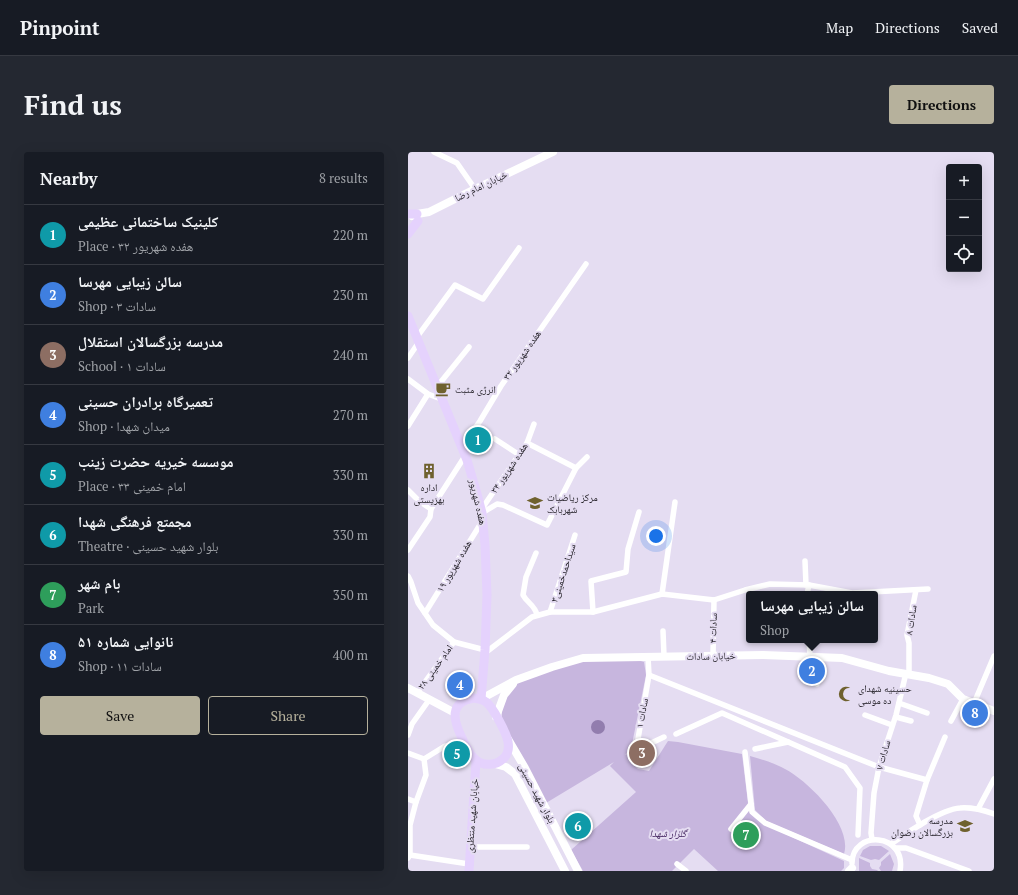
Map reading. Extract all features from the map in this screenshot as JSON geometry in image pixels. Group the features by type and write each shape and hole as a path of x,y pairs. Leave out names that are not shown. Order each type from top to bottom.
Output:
{"main road":[{"path":"408,234 413,216"},
{"name":"هفده شهریور","path":"408,316 472,476 482,514 486,545 487,594 485,652 481,699"},
{"path":"468,699 481,699 491,707 507,737 508,750 501,761 495,764 488,765 476,761 466,747 456,725 455,712 458,707 468,699"},
{"name":"خیابان شهید منتظری","path":"469,868 476,761"}],"street":[{"path":"434,152 457,163 474,188"},
{"name":"خیابان امام رضا","path":"408,226 413,216 429,212 474,188 553,152"},
{"path":"408,358 418,340 455,285 484,299 519,248"},
{"name":"هفده شهریور ۳۲","path":"408,550 430,517 431,508 501,386 586,264"},
{"path":"436,388 469,347"},
{"path":"408,379 428,394 441,399"},
{"path":"408,426 428,394"},
{"name":"هفده شهریور ۳۴","path":"482,514 518,454 527,443 534,424"},
{"path":"495,439 518,454"},
{"path":"527,443 576,468"},
{"path":"482,514 497,504 502,504 547,525 576,468 587,457"},
{"path":"408,490 419,501 431,508"},
{"path":"662,594 675,502"},
{"path":"594,612 591,581 626,572 628,548 639,512"},
{"name":"هفده شهریور ۱۹","path":"425,613 482,514"},
{"name":"سیداحمدخمینی۳","path":"550,612 575,535"},
{"path":"536,553 526,577 523,595 528,603 536,609 537,615"},
{"path":"805,561 807,591"},
{"path":"408,576 418,603 433,625 454,642 485,652 532,617 550,612 594,612 662,594 714,600 770,584 808,585 841,591"},
{"path":"878,592 928,589"},
{"name":"سادات ۸","path":"907,673 909,643 907,635 916,590"},
{"name":"سادات ۴","path":"713,656 714,600"},
{"path":"663,631 664,656"},
{"name":"امام خمینی ۲۸","path":"417,693 454,642"},
{"path":"810,643 810,657"},
{"name":"خیابان سادات","path":"481,699 516,680 583,658 763,655 842,658 889,671 929,678 948,684 963,699 994,711"},
{"path":"969,715 994,656"},
{"name":"سادات ۱","path":"648,657 649,675 638,740 648,744 664,736"},
{"path":"817,684 821,657"},
{"name":"سادات ۷","path":"872,840 871,833 874,793 879,767 892,725 896,717 907,673"},
{"path":"649,675 879,767 927,780"},
{"path":"496,717 504,695 516,680"},
{"path":"408,688 428,700 455,712"},
{"path":"951,721 963,699"},
{"path":"408,735 412,724 428,700"},
{"path":"899,702 927,713"},
{"path":"676,734 722,713 845,767 860,788 858,835"},
{"path":"865,715 892,725"},
{"path":"896,717 911,722"},
{"name":"بلوار شهید حسینی","path":"507,737 578,871"},
{"path":"920,825 916,816 927,780 945,737"},
{"path":"755,749 788,742"},
{"path":"424,759 445,746 466,747"},
{"path":"745,752 752,812 765,823 851,867 858,847 863,843 872,840 882,840 893,846 906,848 969,871"},
{"path":"408,753 424,759"},
{"path":"424,759 426,776 416,802 410,825 409,856 469,868"},
{"name":"بلوار شهید حسینی","path":"495,764 506,767 515,774 565,871"},
{"path":"515,774 519,769 524,768"},
{"path":"978,809 994,780"},
{"path":"408,799 416,802"},
{"path":"731,829 751,804"},
{"path":"893,846 920,825 938,815 959,808 978,809 994,814"},
{"path":"893,846 901,859 900,871"},
{"path":"470,847 527,847"},
{"path":"677,864 686,871"}],"green space":[{"name":"گلزار شهدا","path":"637,660 644,662 646,675 631,749 625,755 628,754 632,763 638,769 649,771 668,741 742,754 748,803 751,813 781,832 844,861 844,868 841,871 718,871 694,849 672,871 583,871 571,850 636,792 610,766 614,762 546,803 502,719 505,697 518,682 555,668 585,661"},
{"path":"750,756 785,769 805,783 816,794 826,805 842,830 845,843 844,854 766,821 755,810"},
{"path":"870,846 881,846 889,851 879,860 871,860 860,856 863,850"},
{"path":"890,854 894,864 892,871 881,871 879,868 881,862"},
{"path":"859,858 870,863 872,869 878,871 859,871"}],"shaded area":[{"path":"598,720 603,722 605,727 603,732 598,734 593,732 591,727 593,722"}],"place":[{"name":"انرژی مثبت","path":"443,389"},
{"name":"کلینیک ساختمانی عظیمی","path":"478,440"},
{"name":"اداره بهزیستی","path":"429,471"},
{"name":"مرکز ریاضیات شهربابک","path":"535,503"},
{"name":"سالن زیبایی مهرسا","path":"812,671"},
{"name":"تعمیرگاه برادران حسینی","path":"460,685"},
{"name":"حسینیه شهدای ده موسی","path":"846,694"},
{"name":"نانوایی شماره ۵۱","path":"975,713"},
{"name":"مدرسه بزرگسالان استقلال","path":"642,753"},
{"name":"موسسه خیریه حضرت زینب","path":"457,754"},
{"name":"مجمتع فرهنگی شهدا","path":"578,826"},
{"name":"مدرسه بزرگسالان رضوان","path":"965,826"},
{"name":"بام شهر","path":"746,835"}]}
